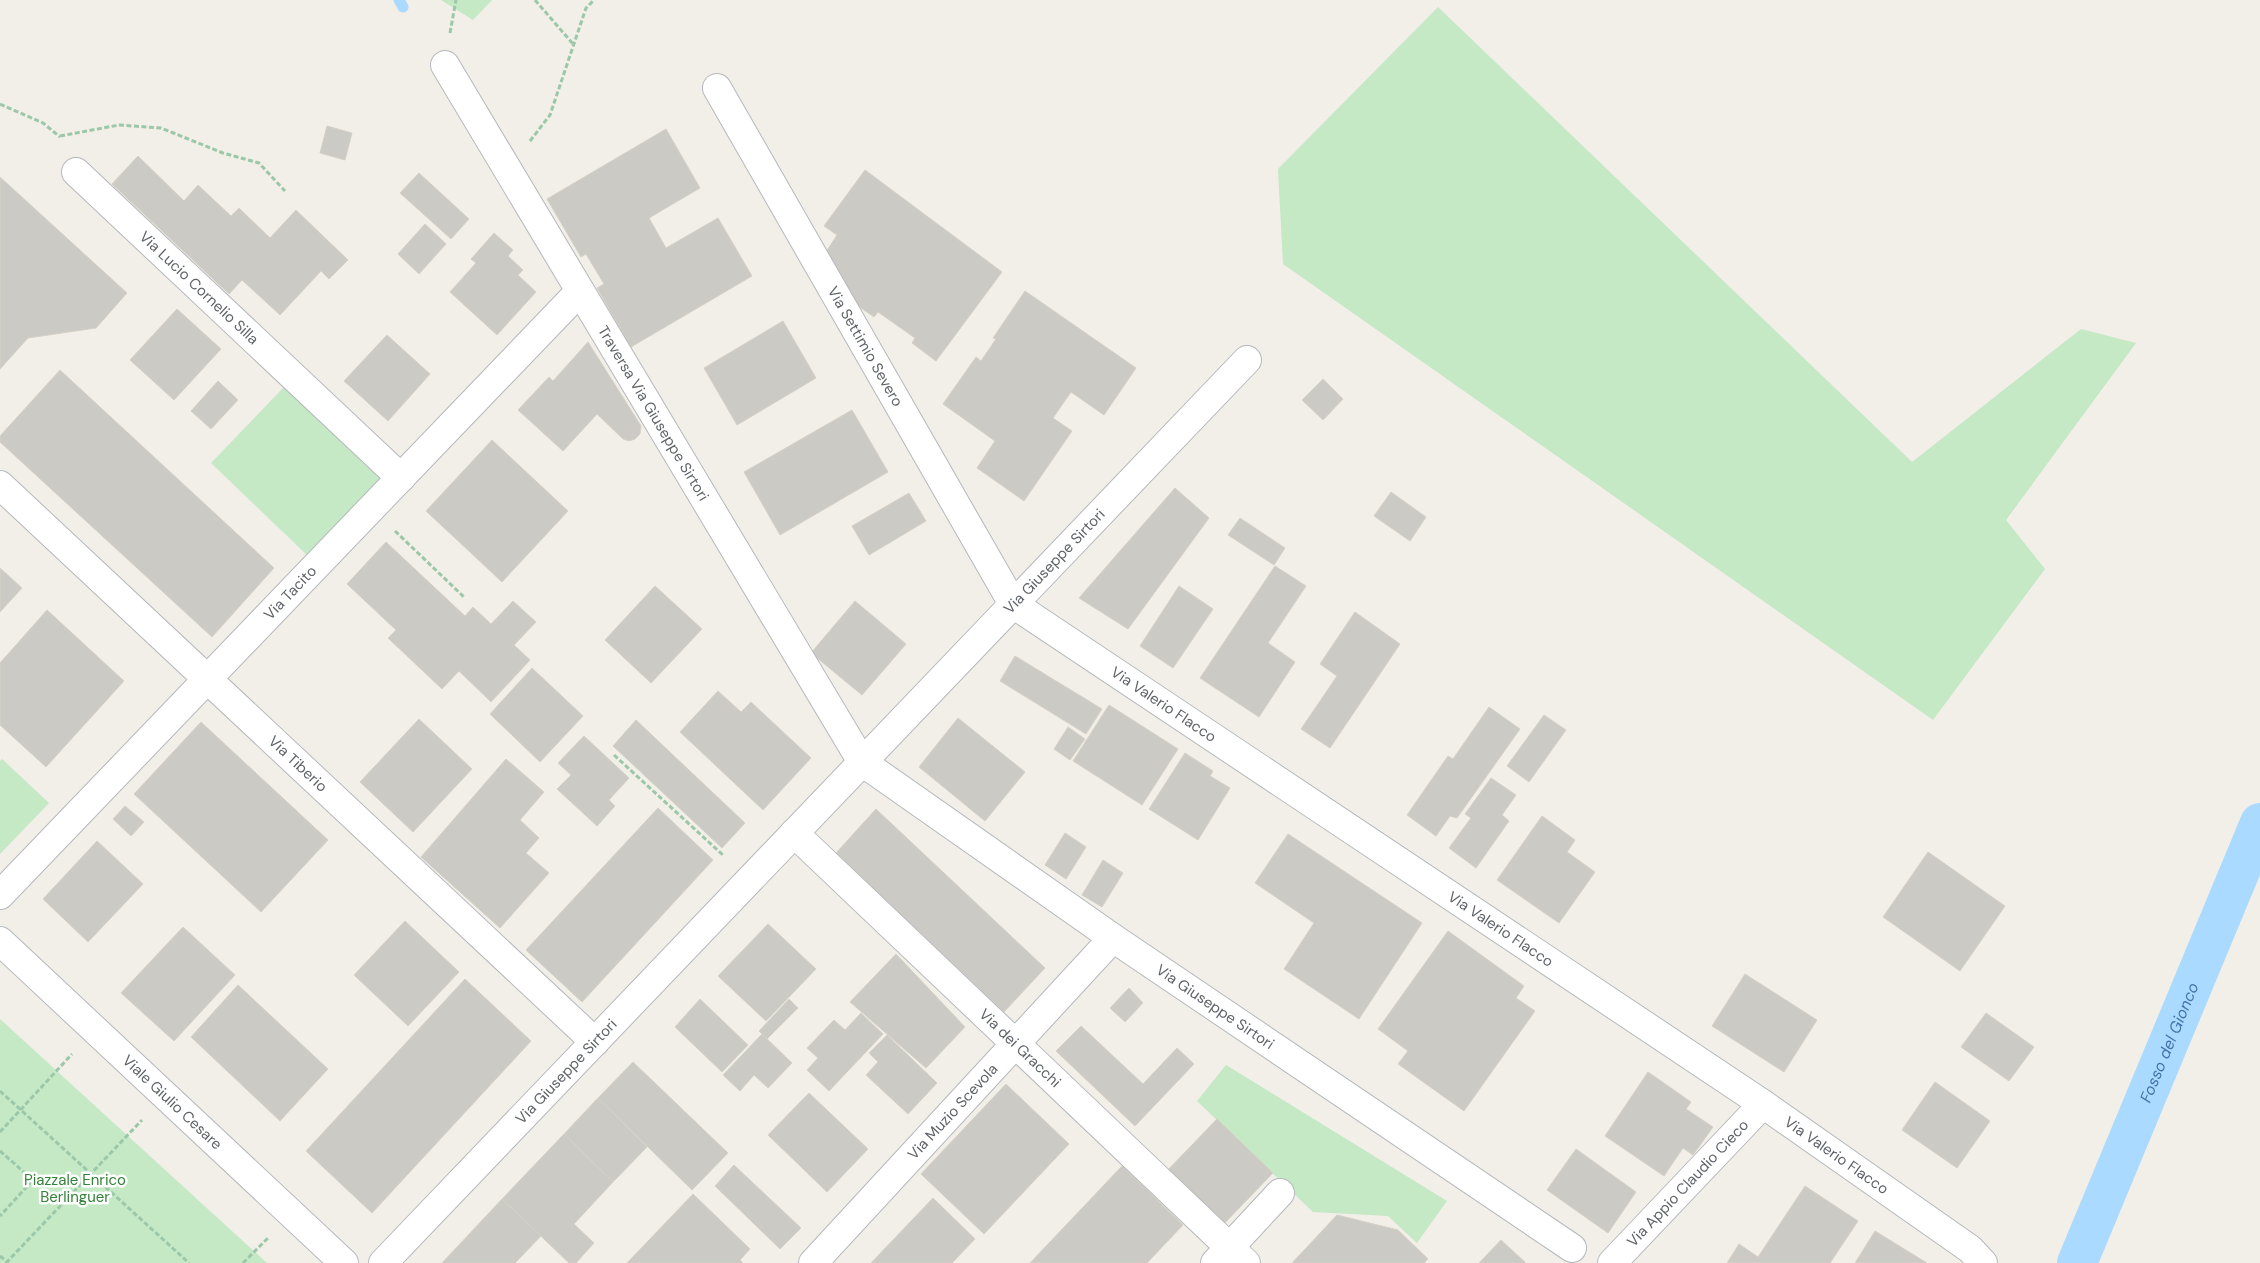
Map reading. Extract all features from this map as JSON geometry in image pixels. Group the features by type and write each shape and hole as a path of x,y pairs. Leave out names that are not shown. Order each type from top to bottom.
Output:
{"street":[{"name":"Traversa Via Giuseppe Sirtori","path":"445,65 862,762"},
{"name":"Via Settimio Severo","path":"717,88 1013,604"},
{"name":"Via Lucio Cornelio Silla","path":"76,172 401,478"},
{"name":"Via Tacito","path":"0,895 580,292"},
{"name":"Via Giuseppe Sirtori","path":"384,1263 1247,360"},
{"name":"Via Tiberio","path":"0,484 595,1042"},
{"name":"Via Valerio Flacco","path":"1013,604 1763,1104 1970,1249 1983,1263"},
{"name":"Via Giuseppe Sirtori","path":"862,762 1114,938 1572,1248"},
{"name":"Via dei Gracchi","path":"794,833 1015,1044 1230,1258"},
{"name":"Via Muzio Scevola","path":"813,1263 1114,938"},
{"name":"Viale Giulio Cesare","path":"0,941 344,1263"},
{"name":"Via Appio Claudio Cieco","path":"1612,1263 1763,1104"},
{"path":"1230,1258 1280,1193"}],"path":[{"path":"535,0 574,45"},
{"path":"507,170 550,115 586,8 594,0"},
{"path":"0,104 43,123 60,136 76,172"},
{"path":"60,136 119,125 161,128 223,153 259,163 285,191"},
{"path":"371,508 465,598"},
{"path":"614,755 750,880"},
{"path":"0,1132 95,1030"},
{"path":"0,1090 190,1263"},
{"path":"0,1256 7,1262 165,1096"},
{"path":"0,1151 33,1180 0,1216"}],"green space":[{"path":"441,0 492,0 473,20"},
{"path":"1438,7 1912,462 2081,329 2136,343 2006,520 2045,569 1933,720 1283,264 1278,169"},
{"path":"284,387 380,479 308,556 211,463"},
{"path":"2,759 49,803 0,854 0,761"},
{"name":"Piazzale Enrico Berlinguer","path":"0,1019 267,1263 0,1263"},
{"path":"1226,1065 1447,1201 1417,1243 1388,1216 1313,1212 1197,1101"}],"building":[{"path":"327,126 352,133 345,160 320,153"},
{"path":"666,129 700,188 649,218 666,248 718,218 752,276 631,347 597,288 604,284 586,254 581,257 547,199"},
{"path":"138,156 184,201 198,185 231,216 239,208 270,238 296,210 348,260 329,279 321,271 280,315 242,280 229,294 112,184"},
{"path":"865,170 1002,272 936,361 912,343 915,338 878,312 874,317 854,303 826,252 837,235 824,226"},
{"path":"419,173 469,219 451,239 400,193"},
{"path":"0,177 127,293 96,328 28,338 0,369"},
{"path":"425,224 446,244 419,274 398,254"},
{"path":"494,233 513,250 508,256 523,270 518,275 536,292 497,335 450,292 476,263 471,259"},
{"path":"1025,291 1136,368 1104,415 1071,392 1053,418 1072,431 1024,501 977,468 995,441 943,404 976,357 981,361 996,339 993,338"},
{"path":"177,309 221,349 174,400 130,360"},
{"path":"783,321 816,378 737,425 704,368"},
{"path":"387,335 430,374 388,421 344,381"},
{"path":"588,342 641,426 640,434 635,439 629,441 623,439 597,414 563,451 518,410 549,377 553,381"},
{"path":"60,370 274,568 212,637 0,442 0,436"},
{"path":"1323,379 1343,399 1323,420 1302,400"},
{"path":"218,381 238,400 211,429 191,411"},
{"path":"852,410 888,472 780,535 744,472"},
{"path":"492,440 568,511 502,582 426,511"},
{"path":"1175,488 1209,518 1128,629 1079,598"},
{"path":"1391,492 1426,517 1410,541 1374,516"},
{"path":"909,493 926,521 869,555 852,526"},
{"path":"1240,518 1285,548 1274,565 1228,535"},
{"path":"386,542 465,616 473,607 491,624 513,601 536,622 514,645 530,660 491,702 459,671 442,689 388,638 396,630 347,584"},
{"path":"1275,566 1306,586 1268,643 1295,662 1259,717 1200,678"},
{"path":"0,568 22,588 0,612"},
{"path":"655,586 702,629 651,683 605,640"},
{"path":"1179,586 1213,609 1173,668 1140,646"},
{"path":"855,601 906,644 862,695 811,653"},
{"path":"47,610 124,681 46,767 0,725 0,663"},
{"path":"1355,612 1400,644 1330,748 1301,729 1337,676 1320,664"},
{"path":"1015,656 1102,709 1086,734 1000,681"},
{"path":"532,668 583,716 540,762 490,714"},
{"path":"718,691 741,712 751,702 811,758 763,810 680,732"},
{"path":"1109,705 1178,749 1142,805 1073,761"},
{"path":"1489,707 1520,729 1457,818 1450,816 1436,836 1407,815 1448,756 1453,759"},
{"path":"1544,715 1566,730 1529,782 1507,766"},
{"path":"958,718 1025,772 985,821 919,767"},
{"path":"419,719 472,769 413,832 360,782"},
{"path":"636,720 745,823 722,848 613,746"},
{"path":"201,722 328,840 261,912 134,794"},
{"path":"1068,727 1085,739 1070,760 1054,749"},
{"path":"584,736 629,778 609,800 615,806 597,826 557,789 571,775 558,763"},
{"path":"1185,753 1213,771 1210,776 1230,788 1198,840 1149,809"},
{"path":"506,759 544,792 520,820 539,838 526,853 549,873 500,928 421,857"},
{"path":"1491,778 1516,795 1502,815 1509,821 1476,868 1449,848 1471,818 1465,814"},
{"path":"125,806 144,822 131,836 113,819"},
{"path":"658,808 713,860 582,1002 526,950"},
{"path":"876,809 1045,968 1004,1012 836,853"},
{"path":"1542,816 1575,840 1567,852 1595,872 1559,923 1497,880"},
{"path":"1065,833 1086,847 1066,879 1045,865"},
{"path":"1288,834 1422,923 1359,1019 1284,969 1314,923 1255,883"},
{"path":"97,841 143,884 88,942 43,899"},
{"path":"1928,852 2005,906 1960,971 1883,917"},
{"path":"1103,860 1123,873 1102,907 1082,895"},
{"path":"405,921 459,972 408,1026 354,975"},
{"path":"768,924 816,969 766,1021 718,976"},
{"path":"183,927 235,975 174,1041 121,993"},
{"path":"1448,931 1524,986 1516,998 1535,1011 1464,1111 1398,1064 1408,1051 1378,1029"},
{"path":"896,954 965,1027 926,1068 850,1002"},
{"path":"1745,974 1817,1020 1784,1072 1712,1026"},
{"path":"465,979 531,1041 372,1213 306,1151"},
{"path":"238,985 328,1069 280,1121 191,1037"},
{"path":"1129,988 1143,1003 1125,1022 1110,1008"},
{"path":"700,999 748,1045 722,1072 675,1027"},
{"path":"789,999 798,1008 767,1039 759,1031"},
{"path":"861,1013 883,1034 829,1091 807,1070 818,1058 807,1048 834,1020 845,1030"},
{"path":"1986,1013 2034,1047 2009,1081 1961,1047"},
{"path":"1081,1026 1143,1084 1177,1048 1194,1064 1135,1126 1056,1051"},
{"path":"762,1034 792,1063 768,1088 754,1075 740,1091 723,1075"},
{"path":"887,1035 937,1083 908,1114 866,1075 878,1062 869,1053"},
{"path":"633,1062 728,1153 692,1190 598,1098"},
{"path":"1648,1072 1691,1102 1686,1109 1713,1127 1693,1155 1683,1148 1664,1176 1605,1136"},
{"path":"1935,1082 1990,1121 1957,1168 1902,1130"},
{"path":"1006,1084 1069,1144 984,1234 921,1174"},
{"path":"809,1093 868,1149 827,1192 768,1135"},
{"path":"598,1098 647,1147 613,1182 564,1134"},
{"path":"1217,1119 1273,1173 1218,1230 1162,1176"},
{"path":"564,1134 613,1182 574,1224 594,1243 576,1263 569,1263 502,1199"},
{"path":"1576,1149 1636,1192 1608,1233 1547,1190"},
{"path":"734,1165 801,1228 780,1249 715,1186"},
{"path":"1122,1166 1183,1225 1147,1263 1030,1263"},
{"path":"1805,1186 1858,1221 1830,1263 1727,1263 1739,1244 1758,1257"},
{"path":"693,1194 750,1249 740,1260 743,1263 627,1263"},
{"path":"933,1198 975,1239 952,1263 871,1263"},
{"path":"502,1199 541,1236 515,1263 442,1263"},
{"path":"1337,1215 1398,1230 1428,1259 1424,1263 1292,1263"},
{"path":"1875,1231 1927,1263 1855,1263"},
{"path":"1501,1240 1526,1263 1479,1263"}],"waterway":[{"path":"399,0 403,7"},
{"name":"Fosso del Gionco","path":"2077,1263 2260,823"}]}
